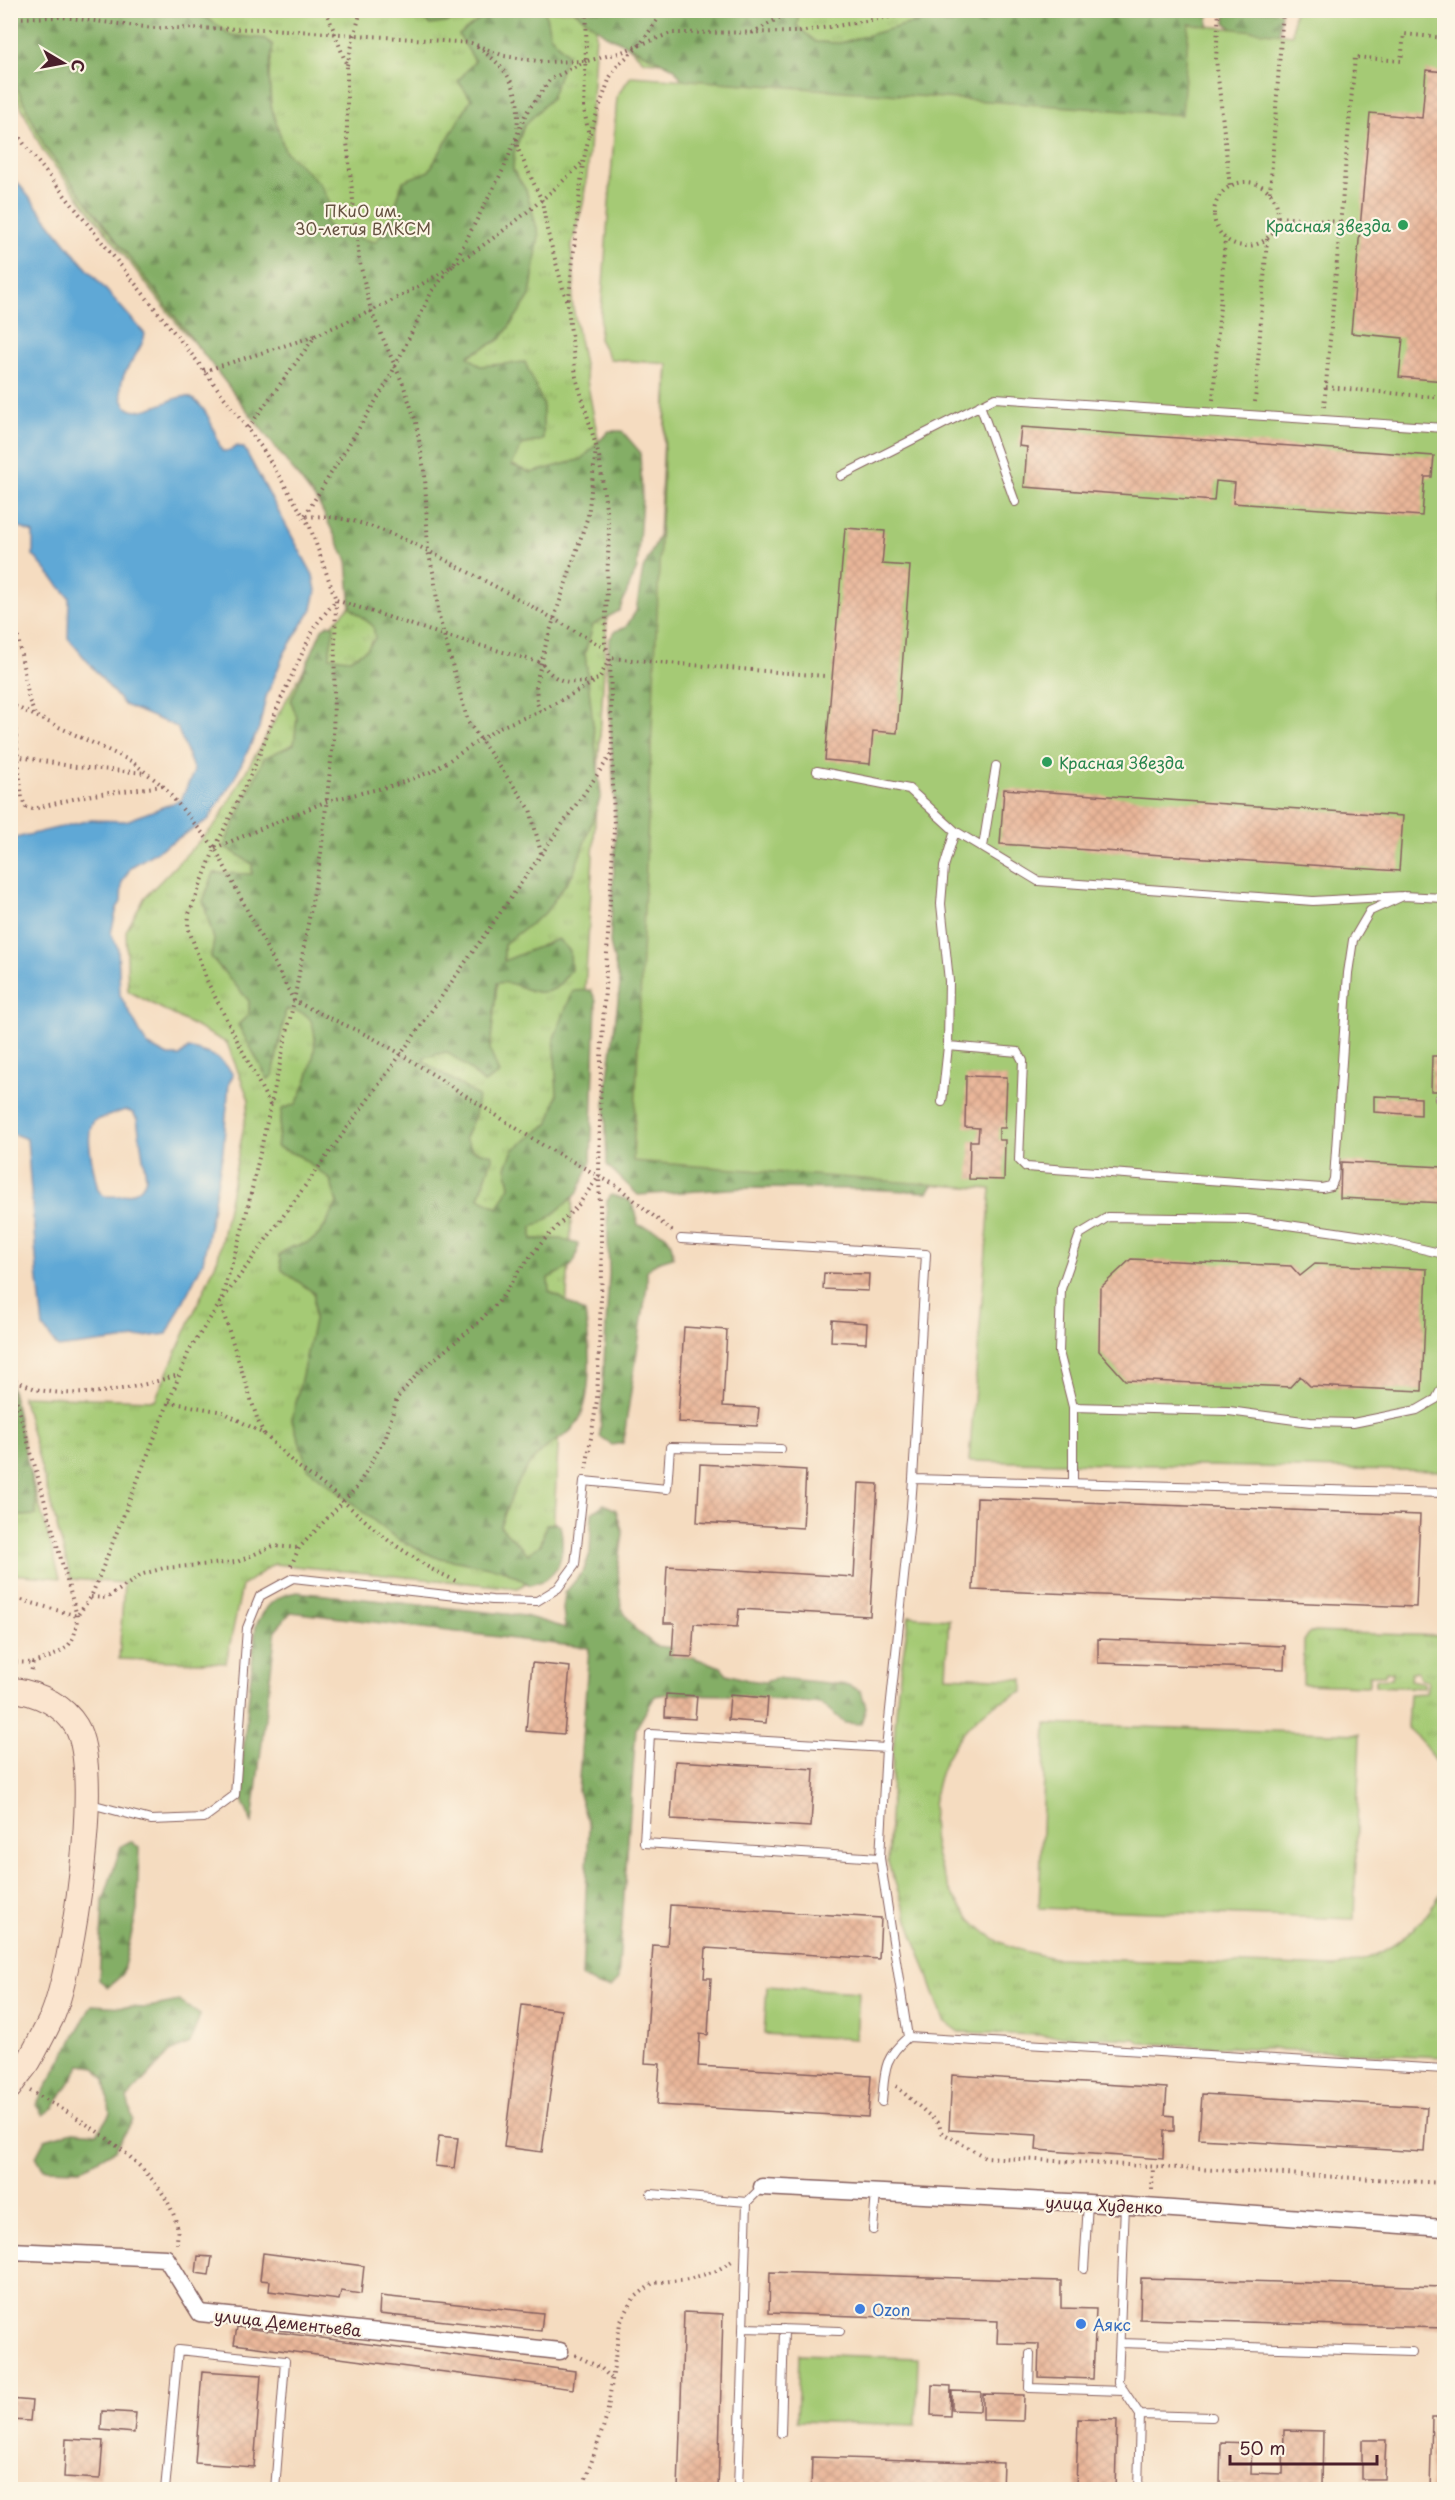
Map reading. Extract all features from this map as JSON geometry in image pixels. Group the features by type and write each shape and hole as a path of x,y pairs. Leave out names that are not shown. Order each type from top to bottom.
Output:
{"main road":[{"path":"12,2085 20,2060 52,2016 65,1980 83,1862 87,1803 85,1759 76,1726 56,1704 19,1690"}],"street":[{"name":"улица Худенко","path":"762,2187 1125,2205 1444,2228"},
{"name":"улица Дементьева","path":"10,2251 166,2258 200,2313 560,2351"}],"lane":[{"path":"841,476 995,398 1444,428"},
{"path":"980,405 1016,502"},
{"path":"983,847 996,766"},
{"path":"817,771 909,789 956,831 1038,881 1313,901 1403,896 1444,898"},
{"path":"942,1102 948,1047 949,981 941,904 944,867 956,831"},
{"path":"948,1047 1018,1052 1023,1061 1019,1160 1026,1167 1322,1188 1330,1186 1334,1179 1348,973 1353,940 1370,911 1403,896"},
{"path":"1073,1483 1073,1407 1059,1352 1060,1288 1080,1234 1108,1217 1247,1219 1370,1237 1433,1249 1444,1254"},
{"path":"681,1239 926,1254 910,1519 886,1748 880,1858 908,2037"},
{"path":"1073,1407 1229,1411 1310,1422 1353,1423 1417,1410 1436,1399 1444,1384"},
{"path":"87,1803 151,1820 204,1818 235,1795 247,1628 260,1596 293,1578 492,1600 537,1601 558,1588 575,1565 584,1481 668,1490 670,1447 781,1449"},
{"path":"913,1479 1444,1494"},
{"path":"880,1858 644,1844 650,1734 886,1748"},
{"path":"882,2102 884,2075 891,2052 908,2037 1444,2069"},
{"path":"738,2490 747,2202 762,2187"},
{"path":"873,2230 876,2192"},
{"path":"651,2194 747,2202"},
{"path":"1084,2269 1088,2203"},
{"path":"1125,2205 1118,2382 1140,2415 1138,2490"},
{"path":"743,2328 840,2331"},
{"path":"781,2433 784,2329"},
{"path":"1120,2343 1412,2352"},
{"path":"165,2490 178,2350 285,2361 275,2490"},
{"path":"1030,2354 1029,2388 1124,2391"},
{"path":"1140,2415 1212,2417"}],"path":[{"path":"10,13 15,10"},
{"path":"326,10 347,66"},
{"path":"361,10 347,66 348,154 359,259 371,311 416,422 425,476 428,551 435,576 439,617 468,722 530,809 541,853"},
{"path":"587,10 584,109 589,136"},
{"path":"568,306 583,163 589,136 610,77 618,65 640,45 664,10"},
{"path":"751,34 793,10"},
{"path":"304,517 395,366 432,291 453,265 504,168 525,113 552,79 587,61 671,33 799,32 933,10"},
{"path":"1219,10 1216,59 1230,187"},
{"path":"1270,193 1283,10"},
{"path":"10,18 62,18 153,28 270,29 471,44 504,56 545,62 587,61"},
{"path":"1323,420 1355,57 1401,61 1404,34 1444,38"},
{"path":"471,44 488,54 511,78 519,115 516,136 518,147 542,201 547,230 568,306 576,376 596,445 609,530 607,650 610,658 614,829 602,1048 599,1176 602,1272 597,1400 584,1481"},
{"path":"10,123 26,147 204,371 262,448 310,527 336,600 333,742 321,853 294,1000 246,1220 220,1303 264,1434"},
{"path":"204,371 316,335 413,291 542,201 583,163"},
{"path":"1249,182 1259,185 1270,193 1277,207 1278,217 1275,227 1267,238 1254,245 1243,246 1225,238 1219,231 1214,212 1217,202 1230,187 1249,182"},
{"path":"1278,217 1340,222"},
{"path":"1212,412 1225,238"},
{"path":"1254,415 1267,238"},
{"path":"248,428 316,335"},
{"path":"1326,387 1444,398"},
{"path":"540,711 537,703 536,683 554,619 588,516 596,445"},
{"path":"304,517 319,516 387,532 428,551 607,650"},
{"path":"336,600 443,635 542,663 547,672 558,680 572,683 599,679"},
{"path":"270,1105 207,981 188,927 189,914 215,848 257,761 280,701 315,626 336,600"},
{"path":"10,622 16,626 29,700 34,715"},
{"path":"610,658 825,676"},
{"path":"215,848 327,801 395,785 433,771 500,727 540,711 599,679 610,658"},
{"path":"12,705 22,799 26,807 33,809 85,796 163,786"},
{"path":"12,705 131,760 163,786 215,848 294,1000 401,1054 544,1146 616,1186 681,1239"},
{"path":"77,1616 91,1597 189,1351 220,1303 401,1054 611,754"},
{"path":"10,755 76,767 147,773"},
{"path":"288,1581 293,1560 299,1548 357,1487 386,1437 397,1398 420,1371 477,1324 501,1297 544,1240 579,1204 599,1176"},
{"path":"10,1378 44,1391 90,1392 142,1386 178,1375"},
{"path":"10,1378 77,1616 76,1632 71,1644 56,1656 33,1662 10,1662"},
{"path":"169,1402 223,1412 264,1434 296,1465 389,1541 431,1569 461,1584"},
{"path":"91,1597 106,1598 143,1574 164,1568 237,1562 273,1546 299,1548"},
{"path":"10,1599 15,1598 77,1616"},
{"path":"19,1690 33,1662"},
{"path":"884,2075 939,2124 941,2132 985,2157 1444,2183"},
{"path":"12,2085 63,2108 120,2146 165,2196 177,2226 179,2279"},
{"path":"1151,2207 1153,2167"},
{"path":"582,2490 606,2416 620,2324 634,2298 653,2283 689,2279 716,2271 745,2252"},
{"path":"560,2351 587,2360 601,2368 612,2379"}],"green space":[{"name":"ПКиО им. 30-летия ВЛКСМ","path":"11,10 202,11 201,14 231,35 265,39 273,45 269,73 271,106 285,151 320,184 330,203 325,223 334,232 375,242 389,226 403,181 429,171 471,99 458,81 475,61 459,35 480,19 475,11 545,11 550,35 567,54 551,98 524,126 514,153 513,170 526,190 539,235 530,296 501,339 468,356 480,366 525,362 543,404 543,440 522,445 512,465 531,473 582,459 609,431 622,431 640,452 642,498 637,568 619,611 593,625 585,653 601,796 574,872 545,913 504,944 504,961 558,939 570,951 571,970 556,988 546,992 497,983 490,1050 499,1074 484,1083 447,1052 425,1057 424,1062 478,1096 475,1115 465,1138 473,1150 493,1155 479,1198 498,1208 510,1186 506,1167 513,1150 549,1123 557,1095 554,1038 573,991 591,990 596,1001 591,1162 577,1194 546,1220 532,1227 532,1239 560,1239 578,1244 574,1263 548,1278 549,1291 585,1313 589,1355 588,1387 581,1415 575,1426 542,1451 528,1467 516,1486 500,1526 528,1554 541,1544 546,1524 560,1525 562,1552 558,1566 549,1577 537,1583 530,1585 505,1570 435,1557 397,1539 308,1468 292,1420 314,1321 314,1293 282,1270 279,1256 290,1247 314,1239 326,1225 337,1203 330,1179 299,1156 277,1147 282,1109 296,1104 312,1063 314,1030 306,1015 286,1010 273,1075 268,1079 238,1025 249,1014 249,1001 211,957 214,940 203,901 214,873 252,874 252,864 224,846 264,758 294,744 297,718 291,701 322,629 329,624 334,626 330,657 350,659 367,649 375,638 373,626 351,608 347,561 319,504 46,149 11,75"},
{"name":"ПКиО им. 30-летия ВЛКСМ","path":"11,11 1179,11 1150,99 644,61 597,17 588,167 583,204 571,248 574,282 572,302 613,517 551,1567 518,1588 274,1564 242,1586 226,1663 119,1659 124,1583 71,1579 22,1396 155,1400 218,1258 249,1100 227,1043 128,991 126,931 145,897 216,824 325,632 350,606 349,561 320,502 270,429 179,326 43,151 11,86"},
{"path":"417,11 456,11 450,22 430,25"},
{"path":"574,11 799,11 797,26 816,42 840,43 955,11 1209,11 1201,112 1206,133 692,94 674,68 606,35"},
{"path":"1226,11 1281,11 1279,37 1234,31 1225,22"},
{"name":"Красная Звезда","path":"1294,11 1444,11 1444,1471 969,1461 991,1189 633,1161 668,364 610,359 599,339 617,96 631,76 1182,115 1189,24 1292,35"},
{"path":"668,363 937,1180 928,1192 743,1188 638,1195 607,1165 605,1100 620,985 610,943 616,827 607,667 609,640 615,631 626,627 636,611 643,569 659,536"},
{"path":"611,1195 629,1200 636,1212 638,1225 658,1231 667,1237 673,1257 657,1262 647,1270 647,1286 623,1443 612,1445 600,1436 609,1273 607,1201"},
{"path":"10,1381 36,1502 36,1515 11,1517"},
{"path":"11,1406 60,1578 11,1574"},
{"path":"604,1504 616,1510 623,1533 618,1570 621,1608 635,1629 656,1646 672,1648 672,1656 692,1657 721,1667 727,1674 748,1680 765,1682 777,1678 848,1685 861,1691 866,1707 861,1724 845,1723 822,1704 730,1695 667,1694 655,1696 636,1728 618,1980 611,1987 598,1986 582,1977 589,1827 578,1791 589,1648 291,1612 276,1629 252,1823 239,1793 256,1625 272,1602 282,1596 297,1592 525,1616 565,1628 563,1609 565,1593 584,1570 590,1553 592,1513"},
{"path":"909,1616 949,1619 946,1676 1023,1679 1023,1692 988,1709 960,1736 944,1763 935,1793 932,1823 936,1854 947,1883 963,1910 986,1933 1010,1946 1054,1958 1335,1967 1370,1957 1400,1940 1425,1917 1444,1886 1444,2057 1141,2043 1135,2039 959,2032 944,2021 888,1863 898,1688"},
{"path":"1310,1632 1444,1636 1444,1778 1428,1750 1407,1727 1409,1694 1426,1693 1428,1681 1420,1679 1418,1672 1411,1673 1410,1680 1424,1683 1424,1688 1375,1686 1375,1679 1392,1678 1393,1672 1387,1671 1385,1675 1369,1675 1369,1686 1303,1684 1304,1641"},
{"path":"1046,1724 1360,1734 1354,1919 1039,1908"},
{"path":"131,1841 139,1848 137,1911 122,1975 108,1987 99,1980 103,1901 121,1846"},
{"path":"767,1986 859,1992 856,2039 764,2034"},
{"path":"179,2001 200,2015 190,2043 170,2052 127,2098 133,2120 115,2150 80,2170 43,2169 36,2156 45,2139 73,2131 98,2133 110,2113 105,2080 95,2067 81,2065 54,2107 43,2115 36,2105 92,2005 144,2008"},
{"path":"799,2354 918,2358 916,2425 797,2421"}],"water":[{"path":"10,178 18,183 76,256 145,334 140,348 124,374 121,389 124,403 130,409 139,411 182,397 189,397 196,401 206,413 222,451 229,451 237,446 244,448 313,575 316,591 312,609 285,652 266,697 259,728 233,781 208,820 131,867 122,882 121,902 117,908 111,933 118,948 120,995 147,1045 168,1056 180,1056 188,1048 208,1054 225,1064 233,1075 229,1083 223,1151 203,1262 167,1334 58,1348 43,1327 27,1139 11,1133 11,839 90,820 126,821 181,800 194,771 177,727 124,705 68,638 69,597 33,555 33,533 11,524","holes":["125,1110 133,1113 137,1119 146,1177 144,1183 130,1194 104,1196 98,1190 93,1164 90,1145 91,1127 94,1121"]}],"building":[{"name":"Красная звезда","path":"1426,70 1444,72 1444,381 1399,377 1403,338 1351,333 1370,113 1422,118"},
{"path":"1021,427 1434,456 1432,477 1425,477 1422,516 1233,503 1235,483 1216,481 1214,501 1024,487 1027,447 1019,446"},
{"path":"845,528 885,531 882,564 910,566 897,733 873,731 870,764 825,760"},
{"path":"1004,789 1403,816 1399,871 1000,844"},
{"path":"1432,1056 1444,1056 1444,1091 1431,1091"},
{"path":"966,1076 1007,1077 1005,1128 999,1128 999,1140 1005,1140 1004,1180 969,1179 970,1141 978,1141 979,1128 965,1127"},
{"path":"1374,1096 1421,1098 1421,1115 1374,1112"},
{"path":"1341,1162 1444,1167 1444,1203 1340,1198"},
{"path":"1131,1259 1291,1266 1300,1276 1315,1264 1427,1269 1422,1391 1310,1386 1300,1376 1290,1387 1125,1380 1099,1351 1100,1288"},
{"path":"824,1273 869,1274 868,1291 823,1289"},
{"path":"832,1320 867,1323 866,1343 831,1341"},
{"path":"684,1327 727,1330 723,1406 759,1408 757,1426 678,1422"},
{"path":"700,1464 806,1470 803,1528 697,1522"},
{"path":"859,1483 878,1484 870,1616 739,1609 737,1627 694,1624 692,1657 672,1656 674,1623 664,1623 667,1566 854,1577"},
{"path":"977,1498 1420,1515 1416,1607 973,1590"},
{"path":"1098,1639 1285,1646 1284,1669 1098,1663"},
{"path":"532,1663 570,1667 564,1734 526,1731"},
{"path":"666,1694 697,1696 695,1719 665,1717"},
{"path":"730,1695 768,1698 766,1723 728,1720"},
{"path":"675,1761 814,1769 811,1827 671,1819"},
{"path":"670,1905 881,1918 879,1959 706,1948 704,1978 711,1978 708,2035 700,2034 698,2066 871,2076 868,2117 657,2105 660,2064 645,2063 653,1945 667,1946"},
{"path":"522,2005 561,2010 542,2152 504,2147"},
{"path":"952,2075 1167,2088 1165,2115 1174,2116 1174,2131 1164,2131 1163,2159 1036,2150 1037,2135 949,2130"},
{"path":"1202,2094 1427,2107 1424,2152 1199,2139"},
{"path":"439,2136 458,2138 454,2168 435,2166"},
{"path":"263,2253 364,2266 361,2294 341,2291 339,2300 269,2291 270,2281 260,2280"},
{"path":"198,2256 212,2257 209,2275 196,2273"},
{"path":"770,2272 1061,2281 1061,2308 1096,2309 1093,2379 1038,2377 1039,2344 997,2343 998,2321 769,2313"},
{"path":"1141,2278 1444,2287 1444,2328 1140,2319"},
{"path":"380,2296 543,2313 541,2331 379,2314"},
{"path":"684,2312 723,2314 718,2490 678,2490"},
{"path":"237,2327 575,2371 573,2389 234,2344"},
{"path":"202,2371 261,2375 254,2467 195,2463"},
{"path":"932,2385 951,2386 950,2416 931,2415"},
{"path":"952,2391 981,2392 980,2411 952,2410"},
{"path":"983,2394 1024,2395 1023,2421 983,2420"},
{"path":"10,2399 32,2401 30,2421 10,2420"},
{"path":"102,2411 136,2413 134,2433 101,2430"},
{"path":"1432,2417 1444,2417 1444,2490 1430,2490"},
{"path":"1078,2419 1117,2420 1115,2490 1076,2490"},
{"path":"1284,2430 1323,2431 1322,2486 1331,2486 1331,2490 1283,2490 1283,2485 1220,2483 1221,2442 1252,2443 1251,2473 1283,2474"},
{"path":"66,2439 103,2441 100,2479 64,2477"},
{"path":"1362,2440 1386,2440 1384,2479 1362,2479"},
{"path":"812,2457 1003,2463 1002,2490 811,2490"}],"place":[{"name":"Красная звезда","path":"1403,225"},
{"name":"Красная Звезда","path":"1047,762"},
{"name":"Ozon","path":"860,2309"},
{"name":"Аякс","path":"1081,2324"}]}
